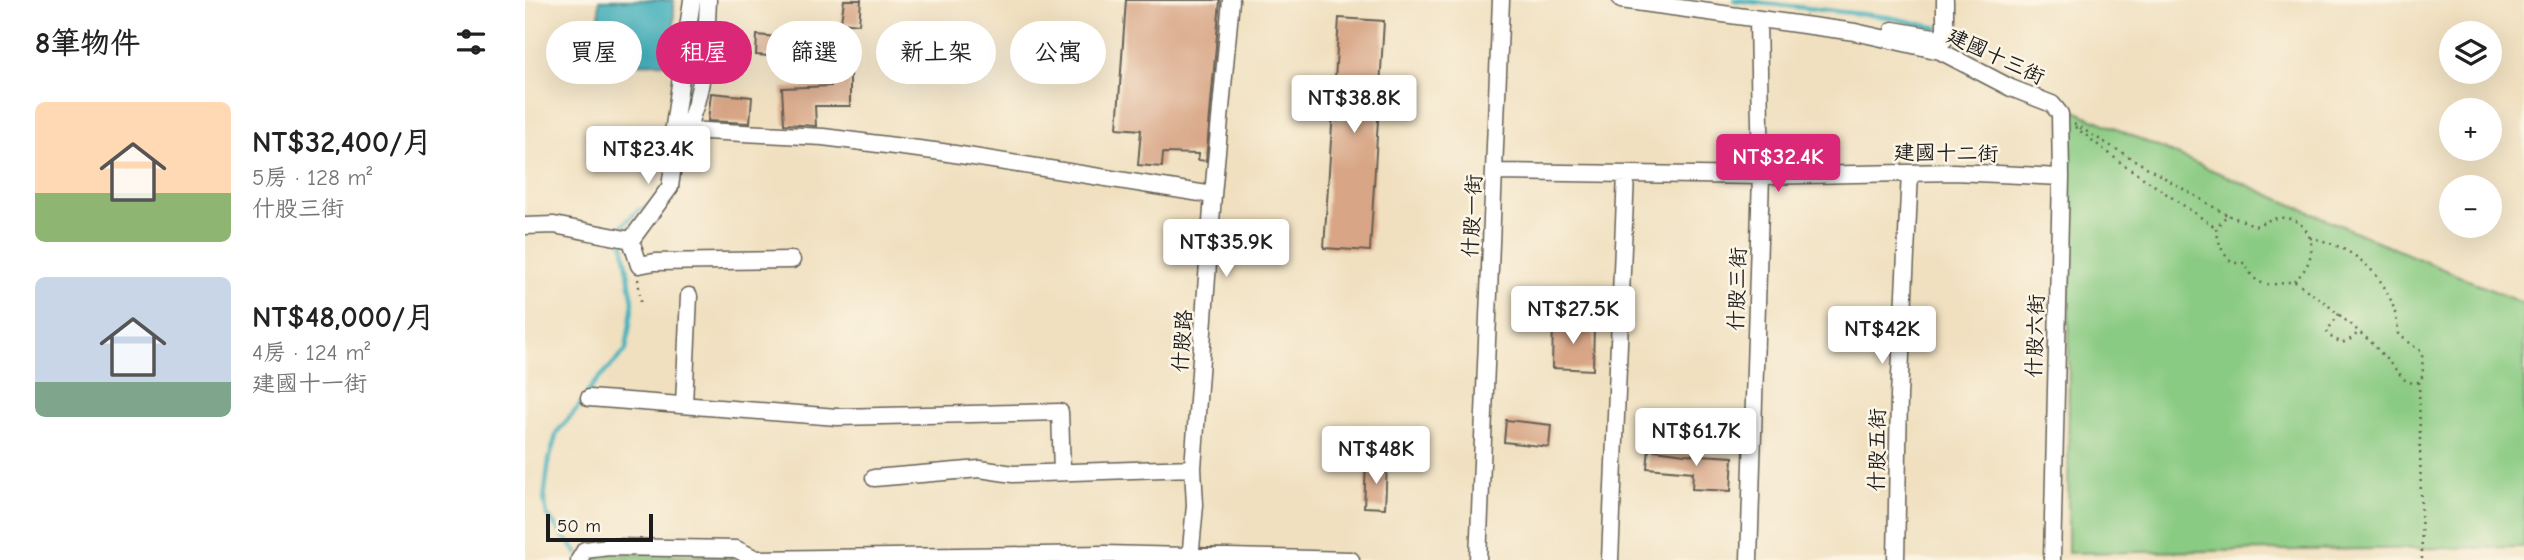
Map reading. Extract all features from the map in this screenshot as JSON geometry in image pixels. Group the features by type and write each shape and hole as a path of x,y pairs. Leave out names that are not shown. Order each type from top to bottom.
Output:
{"street":[{"path":"631,240 670,187 679,131 692,0"},
{"path":"679,131 694,112 706,50 708,0"},
{"name":"什股路","path":"1190,557 1195,505 1193,468 1213,195 1231,0"},
{"name":"什股一街","path":"1478,560 1501,0"},
{"name":"建國十三街","path":"1621,0 1855,32 1940,51 2023,93 2052,104 2060,115"},
{"path":"1690,0 1805,15 1945,39 1945,0"},
{"name":"什股三街","path":"1749,560 1761,176 1758,19"},
{"name":"什股六街","path":"2052,560 2061,177 2060,115"},
{"path":"679,131 836,139 942,152 1213,195"},
{"name":"建國十二街","path":"1495,172 1761,176 1910,173 2061,177"},
{"name":"什股五街","path":"1896,560 1899,396 1910,173"},
{"path":"1609,560 1626,174"},
{"path":"525,226 554,225 631,240"},
{"path":"631,240 639,265 655,262 792,260"},
{"path":"684,404 689,296"},
{"path":"589,398 837,417 1060,412 1062,471"},
{"path":"874,478 980,469 1013,474 1193,468"},
{"path":"579,560 585,550 610,547 736,549 756,559 886,556 1351,560"}],"path":[{"path":"2060,115 2227,215 2257,226 2266,220 2294,219 2305,228 2310,239 2312,257 2306,271 2294,281 2270,286 2262,284 2250,274 2245,262 2233,263 2225,256 2219,245 2216,228 2120,162 2060,115"},
{"path":"2120,162 2126,155"},
{"path":"2216,228 2227,215"},
{"path":"2310,239 2327,241 2367,265 2385,287 2398,321 2398,335 2422,352 2423,375 2419,382 2422,560"},
{"path":"2294,281 2339,314 2405,380 2419,382"},
{"path":"2339,314 2327,331 2329,336 2342,343 2359,332"}],"green space":[{"path":"2070,109 2524,304 2524,547 2068,553"},
{"path":"604,554 731,555 733,560 597,560 593,557"}],"water":[{"path":"599,0 674,0 674,21 656,21 656,63 642,63 642,21 599,21"}],"building":[{"path":"844,0 861,0 859,21 841,21"},
{"path":"1126,0 1220,0 1206,161 1198,160 1199,154 1163,153 1162,167 1138,165 1141,130 1117,128"},
{"path":"1339,18 1384,21 1370,251 1324,248"},
{"path":"757,35 766,36 766,56 756,55"},
{"path":"850,84 850,106 815,106 816,126 784,124 782,88"},
{"path":"711,93 752,97 750,123 708,121"},
{"path":"1553,323 1594,324 1593,370 1552,368"},
{"path":"1506,420 1551,425 1549,447 1504,442"},
{"path":"1649,449 1733,457 1731,491 1692,489 1693,472 1647,468"},
{"path":"1366,463 1387,464 1385,508 1364,507"}],"waterway":[{"path":"1735,0 1888,17 1938,28"},
{"path":"687,90 688,84"},
{"path":"621,235 620,228 638,210 649,206"},
{"path":"577,553 547,515 544,499 549,460 557,432 578,408 592,386 626,350 633,302 623,243"}]}
